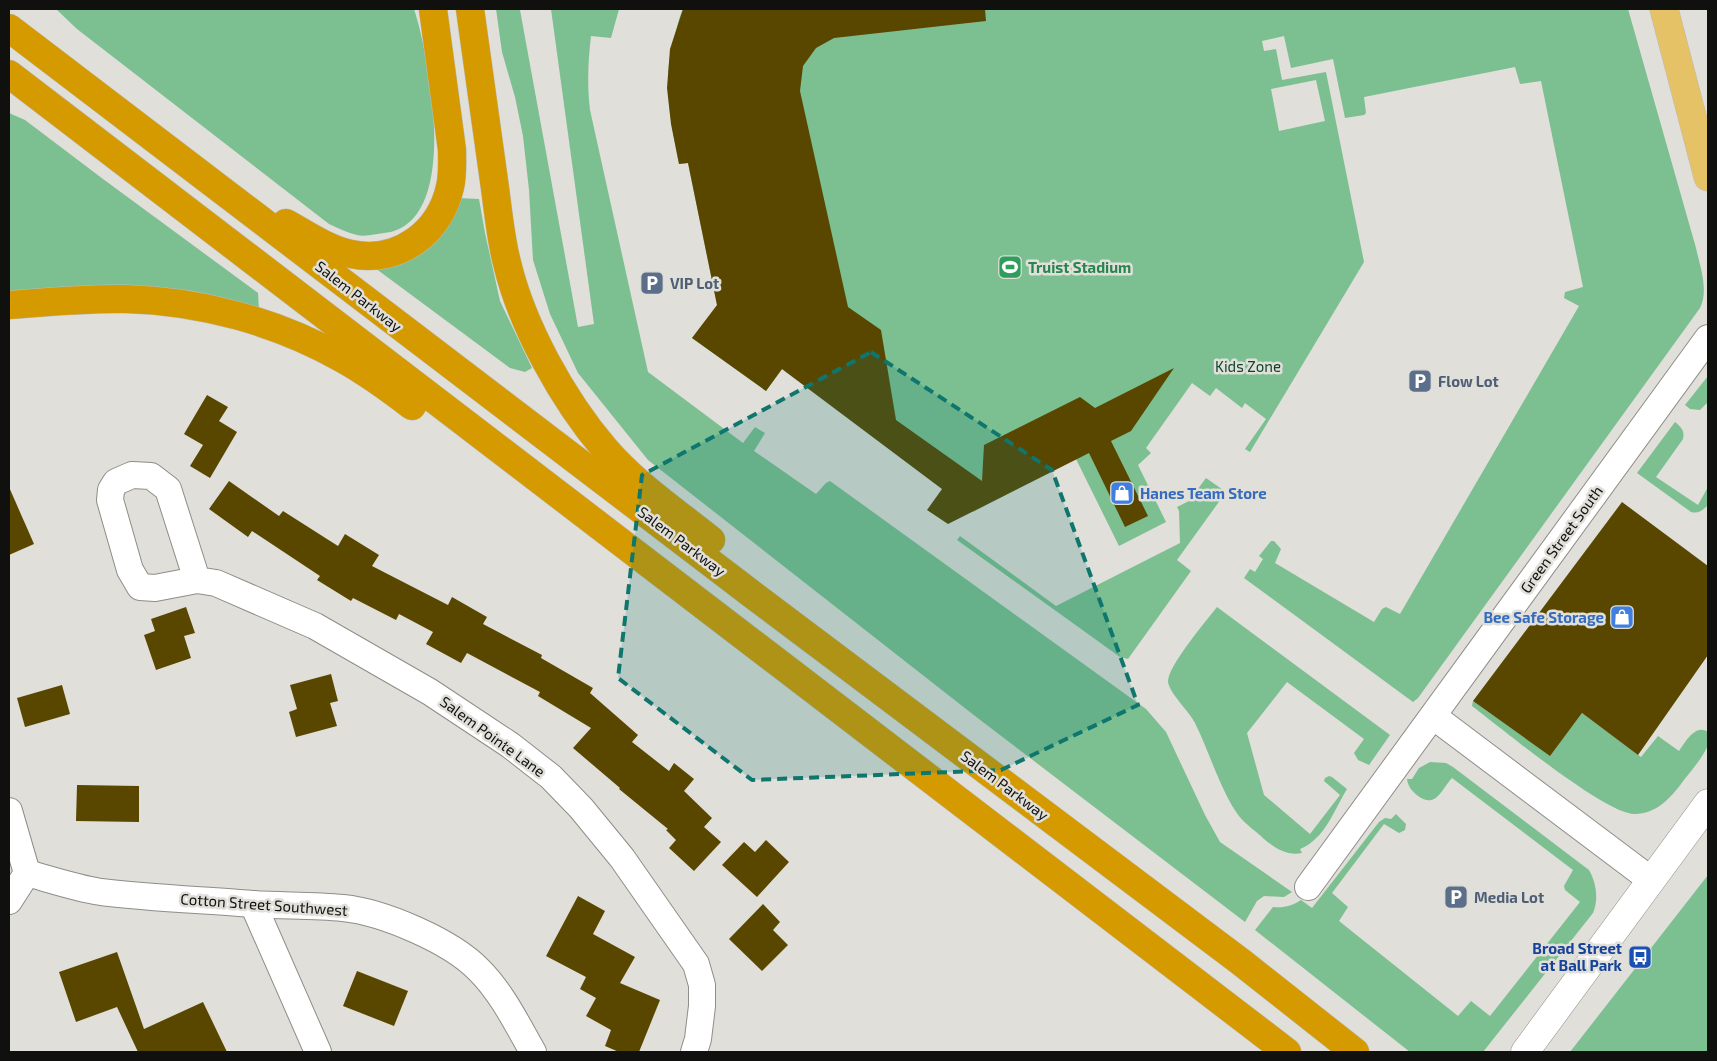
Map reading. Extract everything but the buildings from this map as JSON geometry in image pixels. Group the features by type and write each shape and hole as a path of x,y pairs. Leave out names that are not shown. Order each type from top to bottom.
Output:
{"highway":[{"path":"222,190 341,252 352,255 387,255 402,250 416,242 437,220 445,204 450,188 452,170 450,127 434,9"},
{"path":"470,9 506,262 522,310 533,334 564,391 606,450 638,482 735,559 753,595"},
{"name":"Salem Parkway","path":"9,28 753,595 1233,956 1355,1052"},
{"path":"9,74 1287,1052"},
{"path":"9,305 91,299 166,302 237,316 268,326 319,347 365,373 387,387 518,485 552,490"}],"main road":[{"path":"1664,9 1708,177"}],"street":[{"name":"Green Street South","path":"1308,887 1708,338"},
{"name":"Salem Pointe Lane","path":"197,580 216,583 315,626 430,692 510,745 551,778 581,808 622,858 696,964 702,985 702,1006 698,1039 694,1052"},
{"path":"1432,716 1651,880"},
{"path":"1525,1052 1708,803"},
{"path":"9,811 27,873 9,901"},
{"name":"Cotton Street Southwest","path":"27,873 100,892 253,904 345,908 386,918 427,934 455,950 479,970 505,1004 533,1052"},
{"path":"253,904 318,1052"}],"highlighted area":[{"path":"871,352 1052,470 1138,705 1001,770 752,780 618,678 642,475"}],"green space":[{"path":"56,9 414,9 421,32 427,64 432,99 434,136 432,172 424,202 408,223 384,233 360,236 329,224 77,29"},
{"path":"496,9 525,9 520,10 578,327 594,324 551,9 619,9 611,38 591,36 588,73 589,101 648,372 743,443 755,427 765,433 754,451 816,494 830,481 1146,709 1166,732 1205,815 1220,842 1292,892 1284,897 1264,896 1257,901 1245,922 975,716 648,460 578,373 550,314 533,260 529,190 523,136 515,97 502,52"},
{"name":"Truist Stadium","path":"683,9 1628,9 1696,248 1703,278 1703,301 1700,308 1418,698 1413,702 1244,578 1250,569 1255,572 1263,559 1259,556 1271,541 1274,541 1281,549 1275,563 1374,622 1382,609 1386,607 1400,614 1579,306 1564,298 1565,292 1583,287 1541,81 1520,84 1515,67 1364,97 1366,113 1345,118 1333,59 1291,68 1284,36 1262,41 1264,51 1276,49 1282,80 1326,72 1364,262 1250,452 1245,449 1266,419 1245,403 1242,408 1216,388 1210,396 1192,383 1146,448 1151,453 1138,465 1166,522 1119,546 1076,459 973,512 782,369 766,391 692,338 709,316 721,324 688,163 679,164 668,98 671,48","holes":["1316,80 1325,121 1279,131 1271,89"]},
{"path":"9,113 25,120 258,293 259,311 9,297"},
{"path":"458,198 479,199 500,301 532,368 525,372 510,368 371,265"},
{"path":"1708,376 1708,402 1700,410 1690,409 1685,405"},
{"path":"1675,422 1682,429 1683,439 1656,477 1698,505 1708,487 1708,505 1699,512 1691,512 1637,473"},
{"path":"1206,478 1226,492 1177,560 1191,571 1128,659 1120,657 957,540 960,536 1056,606 1180,543 1179,511 1177,507 1189,501"},
{"path":"1217,607 1390,735 1369,765 1358,760 1354,753 1364,739 1287,682 1247,733 1264,795 1310,834 1340,795 1324,781 1325,778 1332,777 1347,789 1328,823 1316,838 1300,849 1302,853 1286,852 1277,848 1239,816 1221,783 1195,723 1169,687 1169,675 1180,655"},
{"path":"1473,701 1550,755 1582,713 1641,757 1658,736 1679,751 1691,735 1699,730 1704,730 1708,732 1708,744 1699,761 1667,800 1649,811 1635,814 1621,811 1578,786 1472,706"},
{"path":"1430,762 1446,763 1453,767 1589,870 1595,885 1596,902 1593,913 1483,1052 1410,1052 1255,930 1273,907 1288,906 1301,900 1312,908 1379,822 1385,818 1391,819 1396,814 1406,824 1405,830 1399,833 1384,824 1332,893 1348,907 1339,921 1458,1016 1471,1001 1490,1016 1580,902 1565,890 1564,886 1573,870 1452,778 1434,799 1429,800 1418,796 1411,789 1407,779 1412,779 1419,768"},
{"path":"1708,875 1708,1052 1570,1052"}],"place":[{"name":"Truist Stadium","path":"1010,267"},
{"name":"VIP Lot","path":"652,283"},
{"name":"Flow Lot","path":"1420,381"},
{"name":"Hanes Team Store","path":"1122,493"},
{"name":"Bee Safe Storage","path":"1622,617"},
{"name":"Media Lot","path":"1456,897"},
{"name":"Broad Street at Ball Park","path":"1640,957"}],"park label":[{"name":"Kids Zone","path":"1248,366"}]}
